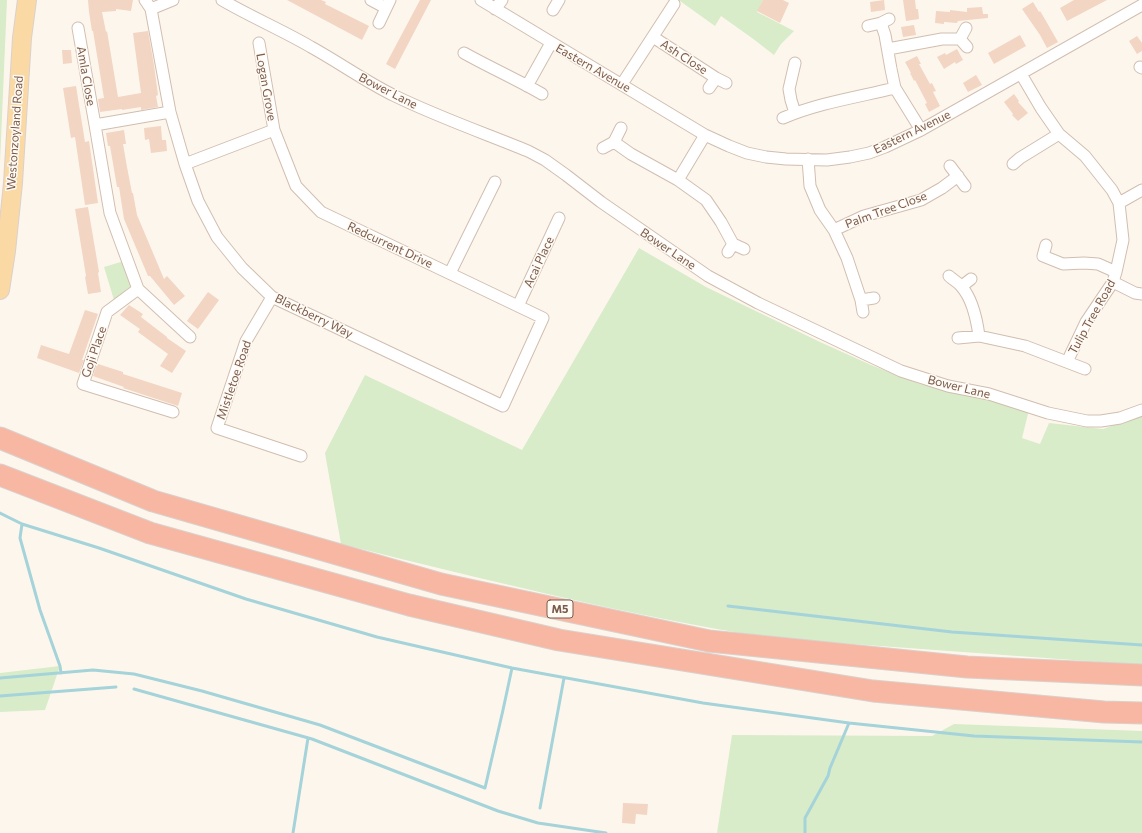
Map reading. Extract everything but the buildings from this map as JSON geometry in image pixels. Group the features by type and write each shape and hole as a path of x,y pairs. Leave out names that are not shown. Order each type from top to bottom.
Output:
{"highway":[{"name":"M5","path":"0,438 153,501 434,582 694,637 709,640 966,667 1142,675"},
{"path":"0,474 150,533 409,606 559,640 873,691 1104,712 1142,713"}],"main road":[{"name":"Westonzoyland Road","path":"0,290 6,251 13,183 22,38 27,0"}],"street":[{"name":"Blackberry Way","path":"145,0 151,9 170,112 185,164 198,201 217,237 242,268 272,297 503,406"},
{"path":"151,9 173,0"},
{"name":"Bower Lane","path":"222,0 314,48 371,84 396,97 534,154 708,276 758,303 901,371 948,386 989,394 1048,413 1087,421 1101,421 1120,418 1142,410"},
{"path":"371,0 388,4 379,23"},
{"name":"Eastern Avenue","path":"481,0 498,4 551,43 622,84 705,135 747,153 766,157 827,160 850,157 885,147 921,130 1142,5"},
{"path":"553,10 559,0"},
{"name":"Ash Close","path":"622,84 674,4"},
{"path":"868,26 885,21 885,35 895,88 921,130"},
{"name":"Amla Close","path":"78,28 110,213 138,289"},
{"path":"888,49 942,39 963,43 966,28"},
{"name":"Ash Close","path":"653,37 726,83"},
{"name":"Logan Grove","path":"259,43 274,130"},
{"path":"527,86 551,43"},
{"path":"464,53 542,94"},
{"path":"795,63 796,79 789,89 795,113"},
{"name":"Tulip Tree Road","path":"1021,74 1041,108 1059,134 1085,156 1112,190 1119,203 1124,240 1114,277 1086,322 1067,362"},
{"name":"Ash Close","path":"709,88 716,78"},
{"path":"783,118 821,105 895,88"},
{"path":"95,125 170,112"},
{"path":"603,148 614,142 620,128"},
{"path":"185,164 274,130"},
{"name":"Redcurrent Drive","path":"274,130 296,186 321,212 543,318 503,406"},
{"path":"1016,157 1059,134"},
{"path":"678,180 705,135"},
{"path":"614,142 631,154 678,180 706,200 721,222 730,248 744,248"},
{"path":"808,159 810,186 820,210 834,230 847,258 864,312"},
{"path":"950,166 965,186"},
{"name":"Palm Tree Close","path":"834,230 864,216 921,200 942,188 958,176"},
{"path":"450,273 495,182"},
{"path":"1119,203 1142,190"},
{"name":"Acai Place","path":"518,306 559,218"},
{"name":"Tulip Tree Road","path":"1046,245 1040,259 1063,264 1098,264 1114,277"},
{"path":"948,276 962,286 971,303 977,321 979,336"},
{"path":"1114,277 1134,293 1142,294"},
{"path":"962,286 971,279"},
{"path":"138,289 190,337"},
{"name":"Goji Place","path":"138,289 107,312 83,384 173,412"},
{"name":"Mistletoe Road","path":"272,297 246,341 217,428 301,456"},
{"path":"861,300 874,298"},
{"path":"958,338 979,336 1025,346 1085,369"}],"green space":[{"path":"0,0 7,0 0,163"},
{"path":"668,0 763,0 757,12 794,31 781,44 774,55 721,16 715,26 680,1 674,4"},
{"path":"639,248 706,287 871,365 920,384 1029,410 1022,438 1040,444 1049,423 1103,429 1142,415 1142,665 770,638 662,619 501,583 341,544 325,453 365,375 522,450"},
{"path":"124,261 131,286 114,300 104,267"},
{"path":"60,666 45,710 0,712 0,673"},
{"path":"954,724 1142,731 1142,833 717,833 732,735 932,736"}],"waterway":[{"path":"0,513 22,524 99,548 246,599 377,637 512,668 703,703 849,723 974,736 1142,742"},
{"path":"22,524 20,538 40,610 60,666 61,673"},
{"path":"728,606 952,632 1142,645"},
{"path":"0,678 93,670 134,674 202,691 320,725 485,788 512,668"},
{"path":"540,808 564,678"},
{"path":"0,696 116,687"},
{"path":"134,689 312,739 498,811 538,823 606,833"},
{"path":"805,833 805,818 828,776 849,723"},
{"path":"293,833 308,738"}]}
